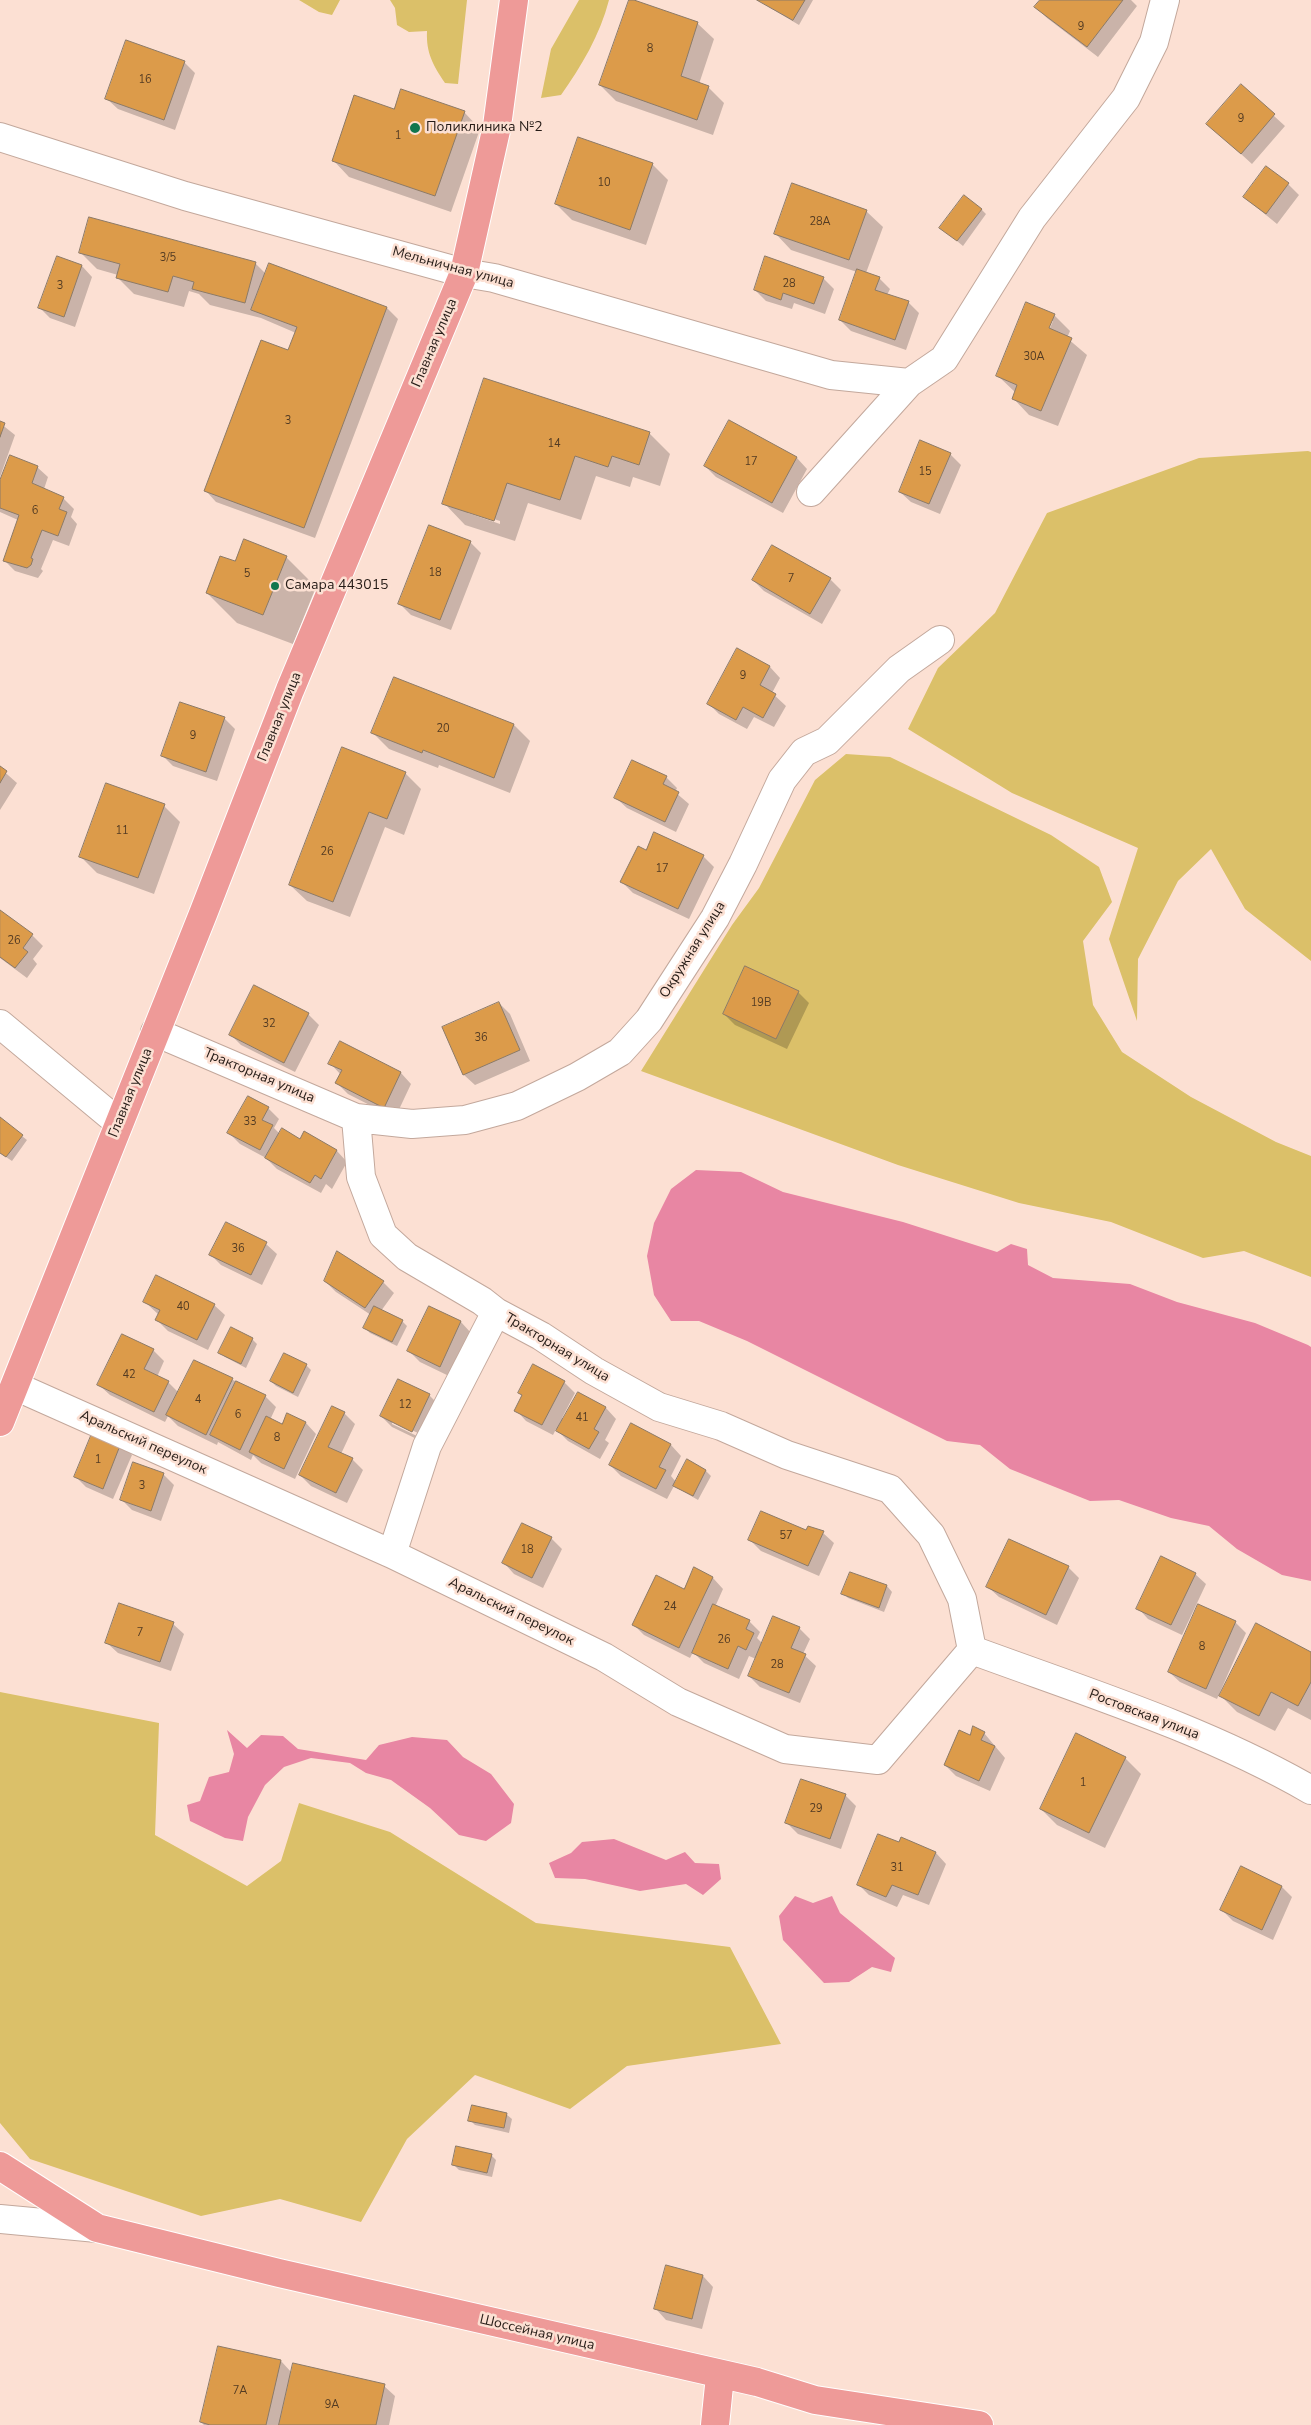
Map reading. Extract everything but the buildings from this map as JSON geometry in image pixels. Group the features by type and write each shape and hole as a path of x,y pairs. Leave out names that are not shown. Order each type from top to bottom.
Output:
{"main road":[{"name":"Главная улица","path":"0,1422 16,1386 290,690 464,273 497,126 514,0"},
{"path":"0,2166 97,2228"},
{"name":"Шоссейная улица","path":"97,2228 279,2273 720,2376 757,2382 815,2400 979,2425"},
{"path":"715,2425 720,2376"}],"street":[{"path":"811,492 909,383 944,359 1032,218 1126,98 1154,42 1165,0"},
{"name":"Мельничная улица","path":"0,138 185,196 464,273 494,278 832,375 909,383"},
{"name":"Окружная улица","path":"356,1118 412,1124 465,1120 517,1106 577,1078 620,1052 649,1020 715,918 743,864 782,780 804,752 827,741 899,669 940,640"},
{"path":"0,1024 119,1123"},
{"name":"Тракторная улица","path":"155,1032 356,1118 361,1177 382,1235 407,1257 482,1301 496,1312 541,1336 594,1371 659,1406 720,1426 787,1455 890,1489 931,1535 962,1599 972,1650"},
{"path":"392,1554 427,1446 496,1312"},
{"name":"Аральский переулок","path":"16,1386 392,1554 604,1657 678,1702 785,1749 878,1760 972,1650"},
{"name":"Ростовская улица","path":"972,1650 1163,1721 1275,1770 1311,1790"},
{"path":"0,2219 97,2228"}],"shaded area":[{"path":"299,0 340,0 332,15 319,12"},
{"path":"390,0 467,0 458,84 445,83 437,70 429,52 427,31 409,32 397,25 395,8"},
{"path":"579,0 609,0 601,26 583,62 561,95 541,98 551,49"},
{"path":"1311,452 1311,961 1245,909 1211,849 1178,881 1138,959 1137,1021 1109,939 1138,848 1012,793 908,729 938,668 995,613 1047,513 1199,458"},
{"path":"846,754 890,757 1051,835 1099,867 1112,902 1083,941 1093,1005 1122,1052 1191,1097 1276,1142 1311,1156 1311,1277 1244,1251 1203,1258 1111,1222 1019,1203 898,1165 641,1071 732,925 759,888 815,780"},
{"path":"696,1170 741,1172 783,1192 903,1222 997,1252 1011,1244 1027,1249 1028,1265 1053,1278 1130,1284 1177,1302 1255,1323 1311,1347 1311,1581 1282,1575 1237,1549 1209,1526 1171,1518 1119,1500 1090,1501 1010,1469 980,1445 947,1441 747,1341 699,1321 671,1321 654,1295 647,1256 654,1223 671,1189"},
{"path":"0,1692 159,1723 155,1835 247,1886 281,1861 299,1803 390,1832 536,1923 730,1947 781,2044 627,2066 570,2109 475,2075 407,2139 361,2222 280,2199 201,2216 30,2159 0,2123"},
{"path":"227,1730 247,1748 261,1735 283,1736 298,1749 366,1760 379,1745 412,1737 447,1740 463,1757 491,1774 514,1804 511,1823 486,1841 459,1835 430,1808 391,1780 366,1773 350,1763 311,1758 284,1767 265,1785 248,1817 243,1841 225,1838 190,1821 187,1805 200,1801 209,1777 229,1772 234,1754"},
{"path":"614,1839 666,1860 685,1852 695,1863 719,1864 721,1879 703,1895 686,1884 640,1891 585,1879 555,1878 549,1863 571,1853 582,1842"},
{"path":"795,1896 813,1903 832,1896 840,1913 895,1958 891,1972 872,1967 849,1982 824,1983 783,1940 779,1916"}],"place":[{"name":"Поликлиника №2","path":"415,128"},
{"name":"Самара 443015","path":"275,586"}]}
